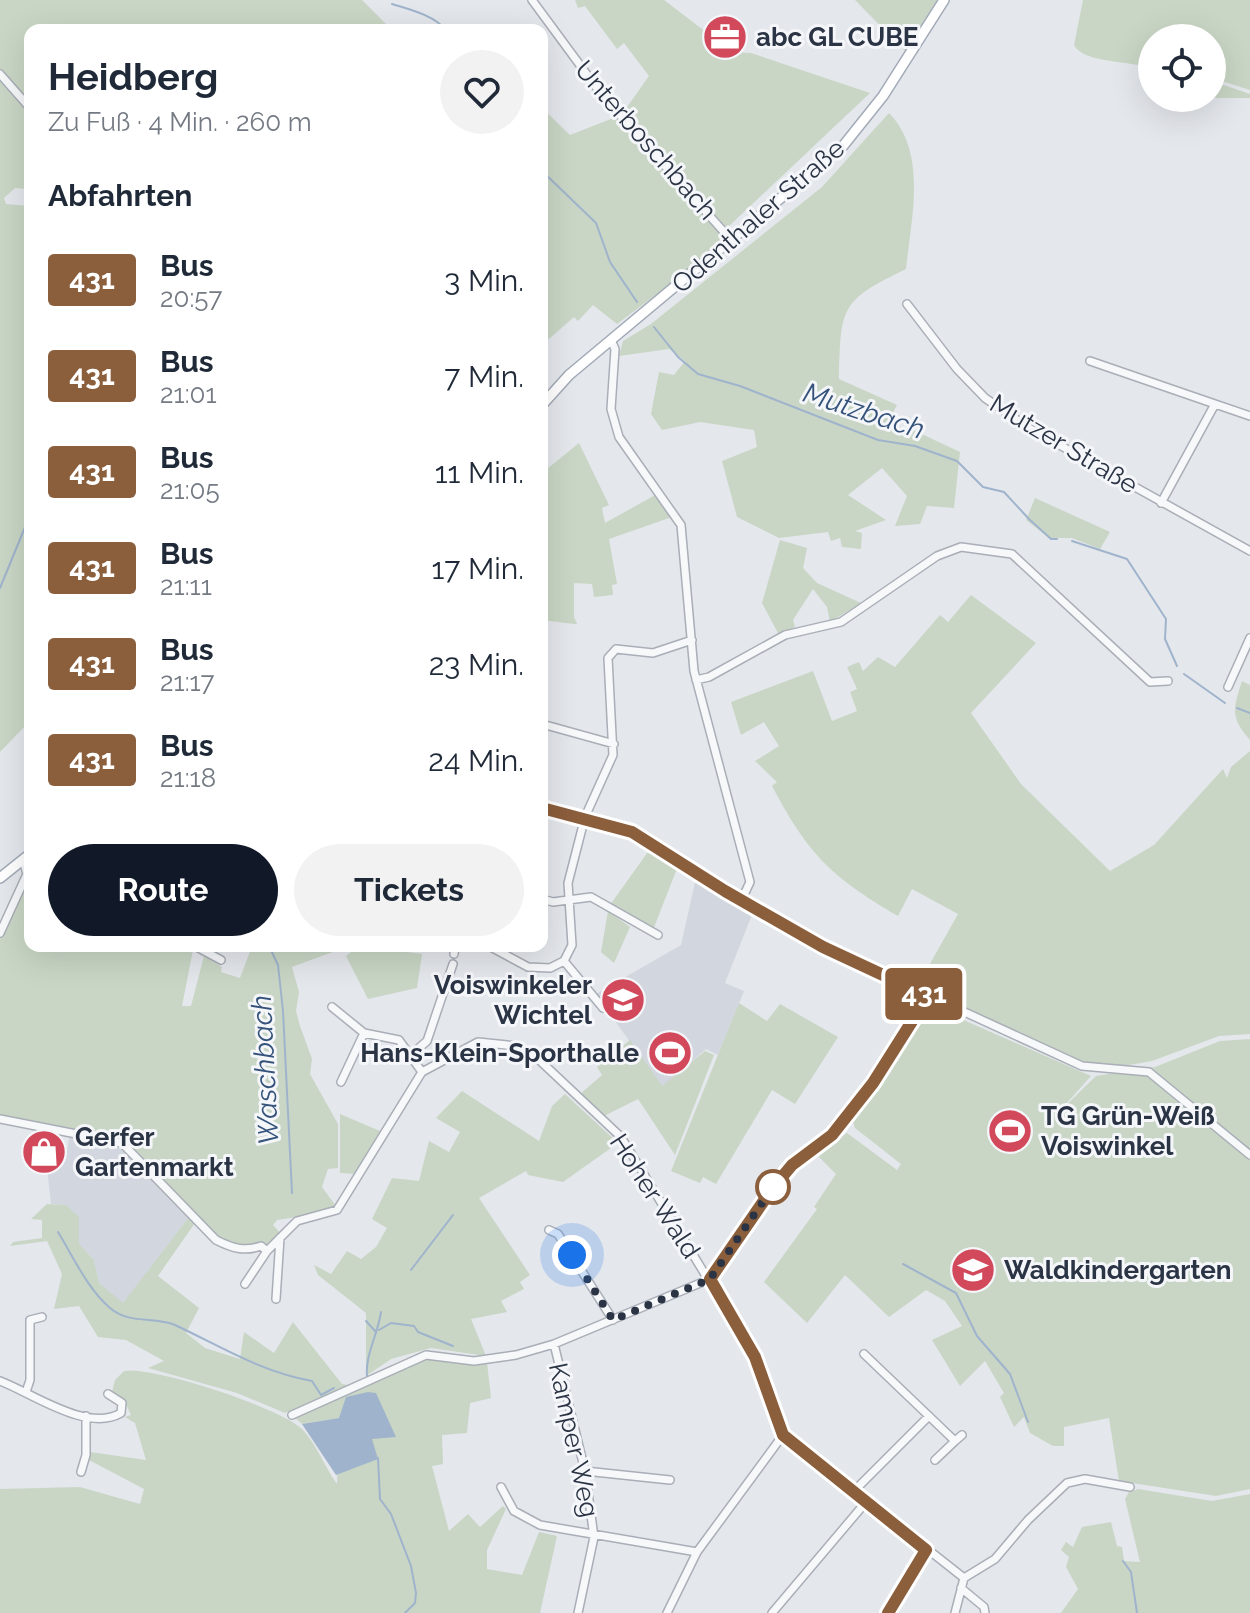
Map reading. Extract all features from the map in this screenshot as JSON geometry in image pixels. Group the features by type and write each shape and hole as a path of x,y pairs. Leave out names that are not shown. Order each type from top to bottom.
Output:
{"main road":[{"name":"Odenthaler Straße","path":"548,398 569,375 843,146 883,96 944,0"},
{"path":"0,878 24,859"}],"street":[{"name":"Unterboschbach","path":"532,0 602,95 732,241"},
{"path":"0,74 24,101"},
{"name":"Mutzer Straße","path":"907,304 957,369 985,398 1029,428 1250,551"},
{"path":"611,340 615,349 611,409 619,437 681,525 696,680 750,882 742,899"},
{"path":"1090,361 1250,416"},
{"path":"1161,503 1215,404"},
{"path":"696,680 709,677 785,635 841,622 937,556 961,547 1012,554 1150,682 1168,681"},
{"path":"1228,687 1250,638"},
{"path":"500,952 528,967 550,968 564,961 572,945 568,883 585,817 612,762 610,654 616,649 653,653 692,640"},
{"path":"548,726 614,744"},
{"path":"548,809 632,832 823,947 1082,1066 1149,1072 1250,1155"},
{"path":"0,933 24,881"},
{"path":"548,899 591,897 658,935"},
{"path":"206,952 221,960"},
{"path":"412,1054 427,1041 454,955"},
{"path":"564,961 603,1008"},
{"path":"710,1279 772,1189 792,1165 832,1135 873,1083 928,996"},
{"path":"245,1284 267,1251 297,1221 337,1210 422,1072 412,1054 392,1037 364,1033 332,1007"},
{"path":"341,1082 364,1033"},
{"name":"Hoher Wald","path":"422,1072 478,1042 516,1046 535,1056 621,1137 755,1357 783,1435"},
{"path":"0,1119 122,1143 216,1240 231,1248 250,1250 261,1246 267,1251"},
{"path":"549,1230 558,1234 613,1320"},
{"path":"276,1299 280,1238"},
{"name":"Kamper Weg","path":"292,1415 426,1355 474,1361 554,1344 710,1279"},
{"path":"26,1392 30,1380 30,1320 42,1317"},
{"name":"Kamper Weg","path":"554,1344 585,1471 594,1537 578,1613"},
{"path":"864,1354 929,1416 958,1438 935,1460"},
{"path":"0,1379 44,1404 86,1416 113,1417 121,1413 122,1403 108,1394"},
{"path":"81,1472 86,1455 86,1416"},
{"path":"852,1493 929,1416"},
{"path":"667,1613 697,1552 783,1435 852,1493 964,1578"},
{"path":"585,1471 670,1480"},
{"path":"955,1613 964,1578 995,1559 1028,1520 1067,1483 1085,1479 1130,1487"},
{"path":"501,1487 514,1511 527,1520 594,1537 697,1552"},
{"path":"772,1613 866,1502"},
{"path":"888,1613 926,1550"},
{"path":"961,1588 984,1607 985,1613"}],"shaded area":[{"path":"696,878 708,891 753,912 725,983 744,991 718,1055 706,1049 662,1087 596,994 681,945"},
{"path":"70,1134 118,1146 189,1217 123,1304 99,1283 94,1260 79,1244 66,1205 51,1204 47,1168 66,1156"}],"green space":[{"path":"0,0 362,0 386,24 24,24 24,98 0,70"},
{"path":"575,0 664,0 732,52 751,53 870,93 727,228 622,114 649,76 624,43 617,49 585,6 578,8"},
{"path":"855,0 937,0 905,51"},
{"path":"1083,0 1250,0 1250,90 1226,82 1226,24 1138,24 1138,65 1087,56 1074,45"},
{"path":"0,77 24,105 24,189 15,188 4,198 6,204 24,206 24,727 0,752"},
{"path":"1226,86 1250,94 1250,98 1226,98"},
{"path":"889,113 909,147 913,167 913,208 906,269 868,290 848,309 841,336 839,379 897,405 883,431 909,428 960,452 954,508 927,506 920,524 895,526 907,496 882,468 848,495 886,520 855,531 862,533 861,549 842,547 840,538 831,541 828,532 779,538 737,517 722,461 757,447 754,430 700,422 662,430 651,414 659,372 674,375 685,361 669,349 619,356 623,341 651,324 822,187"},
{"path":"548,114 570,135 621,115 729,240 617,324 593,305 578,321 574,317 548,340"},
{"path":"579,443 609,505 602,508 605,523 657,494 672,517 609,539 617,584 612,585 613,595 594,597 592,584 574,583 574,617 577,624 548,621 548,468"},
{"path":"1035,498 1110,532 1100,549 1072,538 1049,538 1026,520"},
{"path":"780,540 807,548 803,568 817,583 861,603 830,622 827,607 813,589 793,620 795,627 779,635 762,603"},
{"path":"971,595 1036,643 971,713 1021,784 1110,871 1154,845 1223,769 1227,778 1231,767 1250,751 1250,1034 1219,1036 1152,1061 1100,1070 917,987 958,914 912,889 898,916 838,876 797,830 772,786 777,782 755,761 779,746 764,722 741,735 731,702 813,671 832,721 857,711 850,692 857,689 847,667 859,662 863,671 878,657 895,667 940,615 948,622"},
{"path":"1242,681 1250,685 1250,740 1239,725 1235,712"},
{"path":"650,849 678,866 653,930 610,905"},
{"path":"24,891 24,952 193,952 182,1006 191,1006 204,956 222,967 221,972 240,978 250,952 333,952 292,967 299,992 296,1011 312,1059 310,1074 338,1124 338,1168 328,1169 322,1187 336,1206 330,1212 277,1220 273,1225 281,1234 267,1246 234,1246 220,1241 119,1137 0,1116 0,939"},
{"path":"608,911 630,927 614,963 601,952"},
{"path":"351,952 422,954 417,988 368,999 346,956"},
{"path":"739,1003 767,1021 780,1004 838,1037 795,1104 772,1090 716,1184 703,1177 700,1183 671,1171"},
{"path":"932,1010 943,1011 1091,1076 1056,1115 1096,1076 1155,1067 1220,1041 1250,1039 1250,1489 1216,1496 1119,1481 1109,1418 1064,1427 1064,1446 1053,1446 1030,1433 1024,1417 1014,1427 1000,1397 1004,1393 985,1361 960,1386 932,1340 962,1326 945,1301 926,1290 889,1317 845,1275 807,1323 764,1282 817,1209 814,1207 836,1174 816,1154 847,1133 897,1170 901,1164 855,1128 852,1119 908,1038"},
{"path":"630,1040 662,1086 705,1051 714,1055 675,1155 638,1099 602,1117 579,1095 602,1075 597,1067"},
{"path":"462,1091 539,1141 552,1106 565,1094 618,1143 563,1182 528,1175 526,1171 479,1198 530,1275 520,1282 524,1289 501,1301 507,1312 471,1319 486,1356 431,1348 391,1359 366,1376 366,1313 318,1275 314,1265 331,1274 347,1251 361,1259 376,1247 387,1228 372,1219 392,1178 419,1181 429,1141 449,1152 460,1132 436,1118"},
{"path":"340,1114 380,1131 354,1174 340,1173"},
{"path":"47,1204 66,1205 79,1217 79,1244 94,1260 99,1283 123,1303 189,1217 195,1223 158,1276 199,1308 186,1333 205,1348 240,1359 244,1332 274,1353 293,1322 342,1384 348,1385 285,1413 237,1393 148,1368 164,1361 126,1340 98,1337 79,1306 54,1309 62,1274 47,1241 10,1246 13,1242 42,1238 42,1220 31,1219"},
{"path":"431,1354 487,1362 491,1398 470,1403 467,1433 442,1435 443,1464 432,1466 449,1531 468,1514 480,1527 503,1506 506,1509 487,1550 487,1569 522,1575 539,1532 557,1536 540,1613 0,1613 0,1489 80,1487 140,1504 144,1489 89,1460 90,1452 146,1460 135,1423 125,1417 131,1415 127,1406 112,1392 115,1380 124,1371 161,1375 217,1390 292,1422 309,1437 337,1484 339,1418 302,1424 294,1417"},
{"path":"1138,1489 1212,1501 1250,1494 1250,1613 1061,1613 1078,1589 1066,1567 1069,1557 1061,1550 1066,1542 1073,1547 1082,1527 1111,1522 1117,1546 1122,1547 1124,1561 1140,1562 1125,1499 1129,1492"}],"water":[{"path":"376,1393 396,1437 372,1439 378,1459 336,1475 302,1424 339,1418 346,1397"}],"waterway":[{"name":"Mutzbach","path":"392,4 439,24"},
{"name":"Mutzbach","path":"548,177 596,223 610,262 637,302"},
{"name":"Mutzbach","path":"654,327 678,357 698,374 740,386 878,440 915,446 957,461 983,487 1004,492 1051,539 1057,539"},
{"path":"0,588 24,530"},
{"name":"Mutzbach","path":"1072,541 1127,559 1166,619 1165,639 1177,666"},
{"name":"Mutzbach","path":"1184,674 1225,703"},
{"name":"Mutzbach","path":"1237,708 1250,713"},
{"name":"Waschbach","path":"272,952 278,965 283,1011 292,1193"},
{"path":"411,1270 453,1215"},
{"path":"58,1232 94,1291 118,1313 175,1325 276,1372 312,1381 321,1395 334,1388"},
{"path":"903,1264 956,1293 977,1336 1010,1374 1028,1422"},
{"name":"Waschbach","path":"367,1376 368,1360 381,1312"},
{"name":"Waschbach","path":"366,1321 376,1332"},
{"path":"379,1330 391,1323 414,1326 418,1332 453,1346"},
{"name":"Waschbach","path":"378,1458 380,1499 391,1514 411,1566 416,1593 415,1603 405,1613"},
{"path":"1123,1561 1131,1572 1137,1613"}],"bus line":[{"name":"431","path":"548,809 632,832 725,891 823,947 928,996 873,1083 832,1135 792,1165 772,1189 710,1279 755,1357 769,1388 783,1435 926,1550 888,1613"}],"place":[{"name":"abc GL CUBE","path":"725,37"},
{"name":"Voiswinkeler Wichtel","path":"623,1000"},
{"name":"Hans-Klein-Sporthalle","path":"670,1053"},
{"name":"TG Grün-Weiß Voiswinkel","path":"1010,1131"},
{"name":"Gerfer Gartenmarkt","path":"44,1152"},
{"name":"Waldkindergarten","path":"973,1270"}],"route":[{"path":"572,1255 613,1320 710,1279 773,1187"}]}
